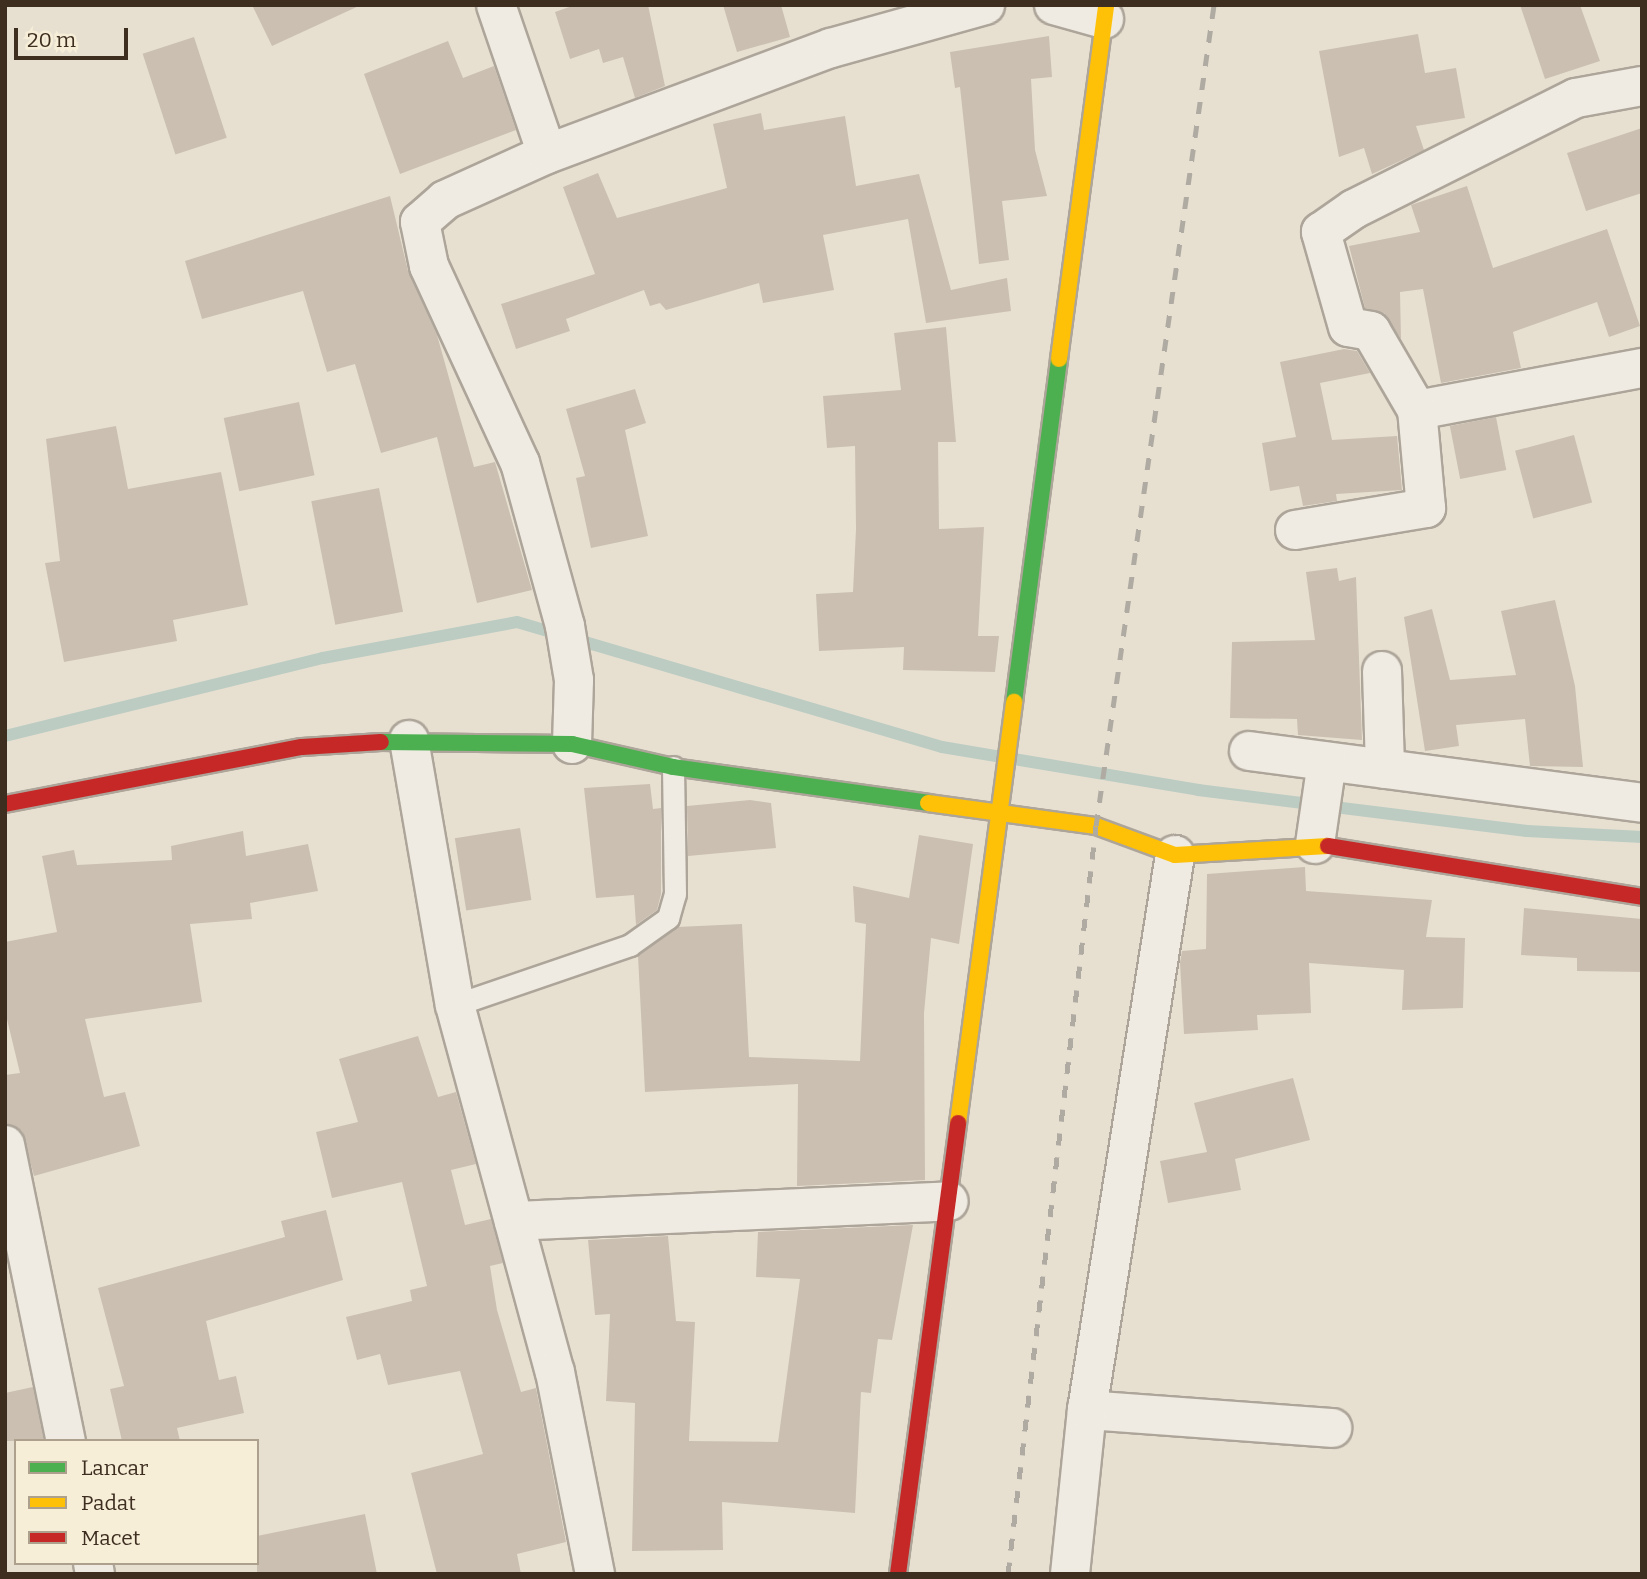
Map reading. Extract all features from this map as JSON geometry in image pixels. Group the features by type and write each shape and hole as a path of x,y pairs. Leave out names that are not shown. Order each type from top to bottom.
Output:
{"main road":[{"path":"898,1574 1002,814 1105,12"},
{"path":"5,804 302,747 409,740 572,744 673,767 1096,826 1175,855 1314,841 1642,897"}],"street":[{"path":"496,5 547,155"},
{"path":"572,744 574,680 565,626 520,463 421,239 420,222 431,208 547,155 831,48 985,5"},
{"path":"1054,5 1105,12"},
{"path":"1294,530 1426,508 1417,410 1371,331 1348,327 1321,232 1353,209 1576,98 1642,86"},
{"path":"1417,410 1642,368"},
{"path":"1382,671 1385,769"},
{"path":"409,740 455,1005 555,1372 595,1574"},
{"path":"1249,751 1325,775 1385,769 1642,803"},
{"path":"1314,841 1325,775"},
{"path":"1070,1574 1087,1409 1175,855"},
{"path":"5,1145 66,1439"},
{"path":"514,1221 949,1201"},
{"path":"1087,1409 1332,1428"}],"lane":[{"path":"455,1005 630,945 668,918 675,894 673,767"}],"building":[{"path":"252,5 361,5 272,46"},
{"path":"575,5 648,5 665,86 635,98 623,57 603,63 599,49 570,59 555,12"},
{"path":"723,5 781,5 790,37 737,52"},
{"path":"1520,5 1580,5 1600,61 1545,79"},
{"path":"1418,34 1425,73 1456,68 1465,118 1416,126 1424,150 1372,174 1364,148 1339,157 1319,51"},
{"path":"1049,36 1052,77 1031,79 1035,150 1047,196 1002,201 1009,260 979,264 960,87 955,88 950,52"},
{"path":"194,37 227,138 175,154 143,54"},
{"path":"448,41 463,78 494,66 516,130 400,174 364,74"},
{"path":"761,113 764,130 845,116 856,186 919,174 951,290 1007,278 1011,311 926,323 908,219 823,235 834,290 763,303 759,283 666,310 660,303 650,306 644,290 566,319 570,331 516,349 501,304 595,274 563,187 598,173 617,218 727,188 713,124"},
{"path":"1642,128 1642,193 1586,211 1567,153"},
{"path":"1467,186 1493,268 1607,229 1640,326 1609,337 1597,302 1513,332 1521,368 1441,383 1423,289 1400,292 1401,339 1384,313 1365,308 1349,246 1420,232 1411,205"},
{"path":"390,196 408,271 437,335 474,467 495,462 532,590 477,603 437,437 381,453 355,364 327,372 303,291 202,319 185,261"},
{"path":"946,327 956,442 938,442 939,529 984,527 978,636 999,636 995,672 903,670 904,647 819,651 816,594 853,592 856,529 855,446 827,448 823,396 901,390 894,333"},
{"path":"1344,349 1357,351 1370,373 1320,383 1332,440 1397,436 1402,490 1336,494 1337,501 1303,506 1299,486 1270,491 1262,443 1296,437 1280,362"},
{"path":"635,389 646,423 625,430 648,536 591,548 576,478 585,476 566,409"},
{"path":"299,402 315,475 239,491 224,418"},
{"path":"1496,417 1506,470 1460,479 1450,426"},
{"path":"116,426 128,489 221,472 248,605 173,620 177,641 64,662 45,563 60,561 46,439"},
{"path":"1574,435 1592,503 1533,518 1515,451"},
{"path":"379,488 403,612 335,625 311,501"},
{"path":"1337,568 1339,581 1356,577 1362,740 1298,735 1297,719 1230,718 1232,642 1315,640 1306,572"},
{"path":"1555,600 1575,686 1583,767 1530,766 1525,719 1456,725 1459,746 1425,751 1404,617 1432,609 1450,680 1516,675 1501,611"},
{"path":"650,784 653,809 661,808 661,894 657,910 636,925 634,895 596,898 584,788"},
{"path":"750,800 771,803 776,848 688,856 687,806"},
{"path":"520,828 531,900 466,910 455,838"},
{"path":"243,831 246,856 308,844 318,891 250,903 252,919 190,924 202,1002 85,1019 104,1097 125,1092 140,1146 34,1176 22,1131 5,1124 5,1075 20,1073 5,1011 5,942 57,932 42,856 74,850 77,865 172,860 171,846"},
{"path":"919,835 973,844 959,944 931,938 924,1013 925,1180 797,1186 798,1084 645,1092 638,956 677,927 742,924 749,1057 860,1061 866,924 855,922 853,886 909,898"},
{"path":"1305,867 1306,891 1432,900 1426,937 1465,938 1463,1008 1402,1010 1404,970 1309,963 1311,1013 1257,1015 1258,1030 1184,1034 1180,963 1182,951 1206,949 1207,874"},
{"path":"1524,908 1642,919 1642,972 1577,971 1577,958 1521,955"},
{"path":"418,1036 438,1097 456,1092 476,1164 451,1170 465,1225 491,1219 503,1263 490,1266 497,1310 521,1392 536,1388 566,1542 517,1554 521,1574 437,1574 411,1473 483,1454 460,1371 388,1385 380,1354 357,1360 346,1317 412,1301 410,1290 427,1286 402,1182 332,1198 316,1132 358,1122 339,1059"},
{"path":"1293,1078 1310,1140 1235,1159 1241,1190 1168,1203 1160,1161 1207,1152 1194,1103"},
{"path":"326,1210 343,1280 206,1321 219,1380 236,1376 244,1413 177,1428 180,1439 122,1439 110,1389 124,1386 98,1288 285,1237 281,1221"},
{"path":"913,1225 892,1340 878,1339 871,1393 861,1392 855,1513 722,1502 723,1550 632,1551 635,1403 606,1401 610,1314 595,1315 588,1240 668,1236 676,1321 695,1322 689,1441 778,1442 800,1279 756,1277 758,1232"},
{"path":"33,1387 44,1439 5,1441 5,1393"},
{"path":"365,1514 377,1574 257,1574 259,1536"}],"waterway":[{"path":"5,736 323,658 517,622 942,747 1198,790 1527,831 1642,837"}],"railway":[{"path":"1008,1574 1096,826 1214,5"}],"traffic: fast":[{"path":"1014,702 1059,359"},
{"path":"381,742 572,744 673,767 928,803"}],"traffic: slow":[{"path":"1059,359 1106,5"},
{"path":"958,1123 1014,702"},
{"path":"928,803 1096,826 1175,855 1328,846"}],"traffic: jam":[{"path":"5,804 302,747 381,742"},
{"path":"1328,846 1642,897"},
{"path":"898,1574 958,1123"}]}
